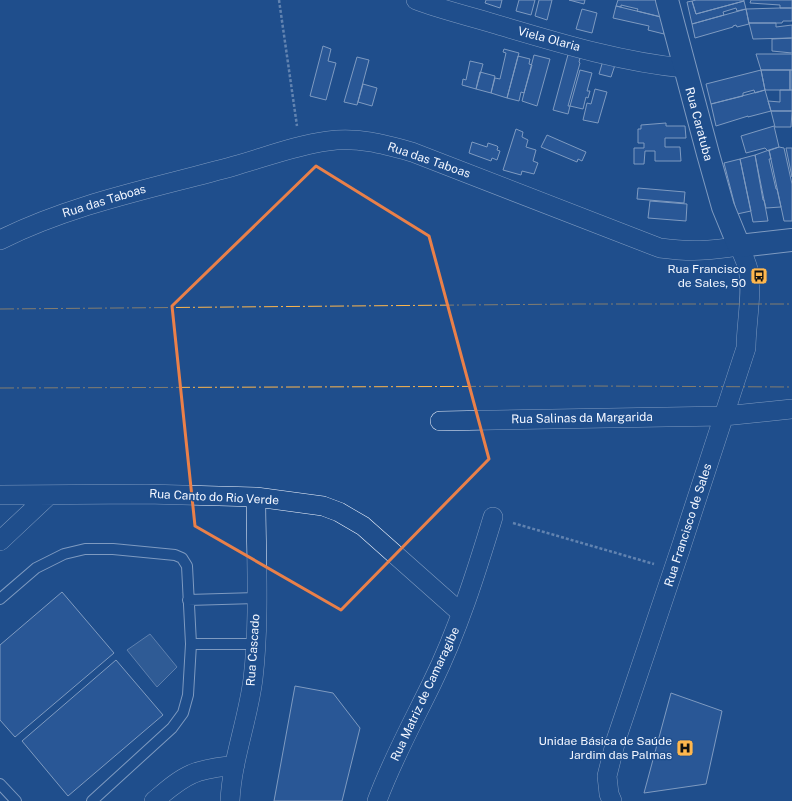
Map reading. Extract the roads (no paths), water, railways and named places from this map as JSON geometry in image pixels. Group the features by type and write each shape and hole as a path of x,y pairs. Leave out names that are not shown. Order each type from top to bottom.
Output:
{"street":[{"name":"Viela Olaria","path":"416,0 540,37 641,63 684,68"},
{"name":"Rua Caratuba","path":"667,0 684,68 724,207 739,246"},
{"name":"Rua das Taboas","path":"0,240 44,220 81,207 235,166 300,145 329,141 358,140 382,144 412,152 579,218 660,248 684,251 712,250 739,246"},
{"path":"739,246 792,240"},
{"name":"Rua Francisco de Sales","path":"612,801 609,794 607,776 616,740 746,348 749,291 748,270 739,246"},
{"name":"Rua Salinas da Margarida","path":"440,421 724,416 792,409"},
{"name":"Rua Canto do Rio Verde","path":"0,495 146,494 256,497 323,506 339,512 363,526 461,613"},
{"path":"0,541 49,495"},
{"name":"Rua Cascado","path":"230,801 235,765 253,680 256,644 256,497"},
{"name":"Rua Matriz de Camaragibe","path":"377,801 409,726 442,661 461,613 493,517"},
{"path":"154,801 172,786 192,774 213,768 235,765"}],"lane":[{"path":"0,600 36,568 64,554 85,549 113,549 175,555 182,558 187,566 191,644 188,695 183,713 172,728 92,801"},
{"path":"188,600 256,598"},
{"path":"191,644 256,644"},
{"path":"0,784 16,801"}],"water":[{"path":"150,634 177,667 157,687 127,650"}],"place":[{"name":"Rua Francisco de Sales, 50","path":"759,276"},
{"name":"Unidae Básica de Saúde Jardim das Palmas","path":"685,748"}]}
